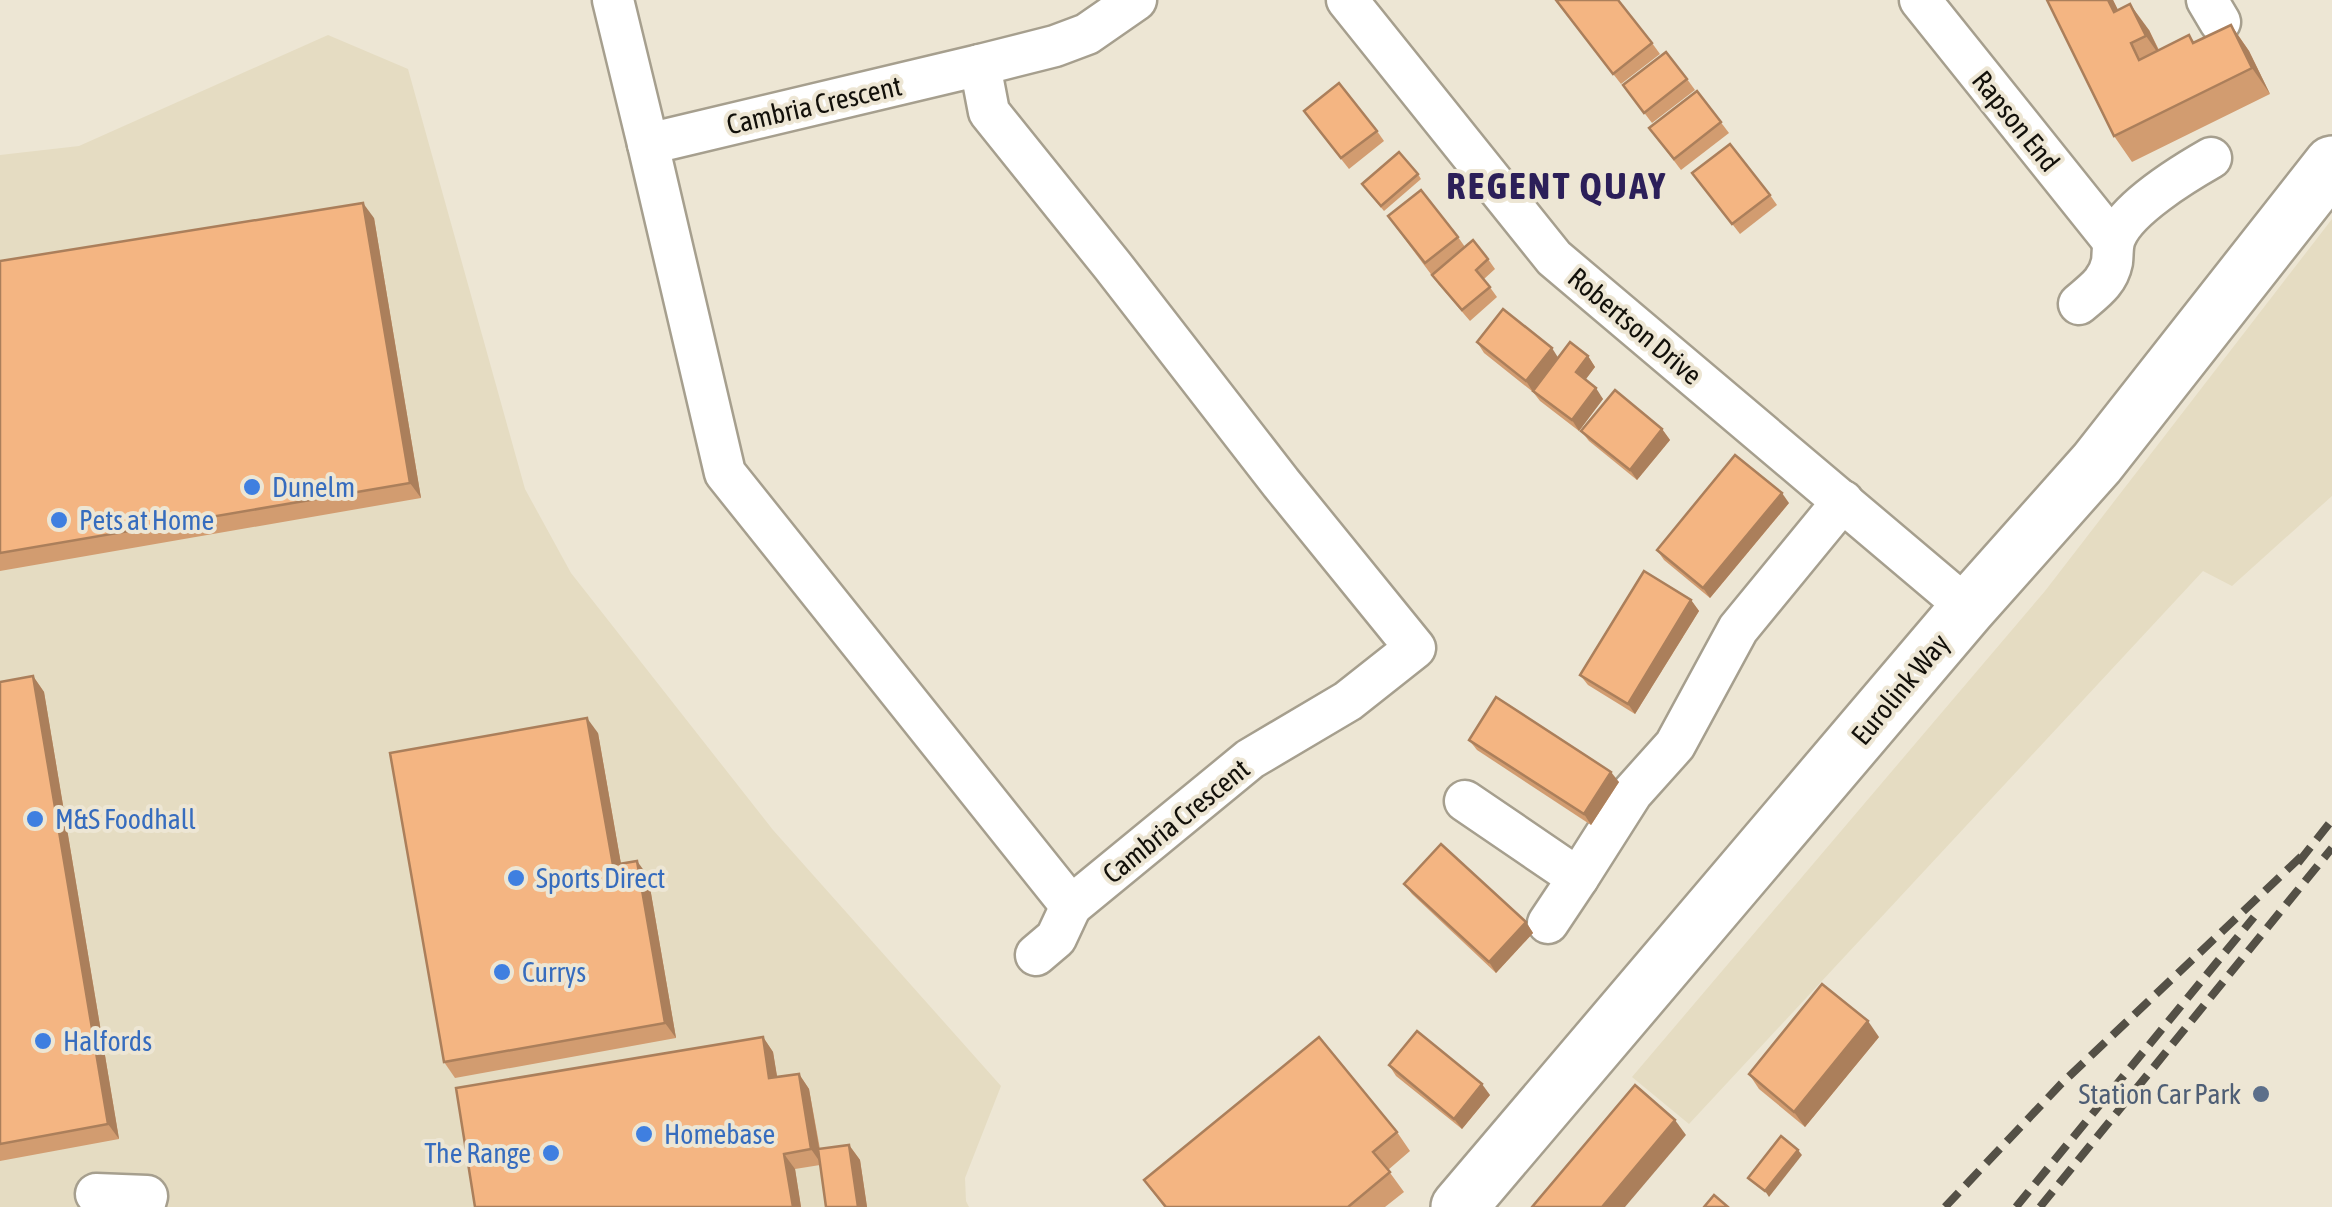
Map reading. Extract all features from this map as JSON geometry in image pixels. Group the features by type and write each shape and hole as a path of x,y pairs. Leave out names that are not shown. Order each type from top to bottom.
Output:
{"main road":[{"name":"Eurolink Way","path":"1459,1207 1968,608 2097,462 2332,164"}],"street":[{"path":"613,0 725,473 1072,906 1056,938 1036,955"},
{"name":"Cambria Crescent","path":"648,144 1055,46 1087,34 1136,0"},
{"name":"Robertson Drive","path":"1346,0 1554,258 1968,608"},
{"name":"Rapson End","path":"1934,5 2113,241"},
{"name":"Cambria Crescent","path":"980,65 989,112 1415,648 1348,701 1250,760 1072,906"},
{"path":"2079,304 2105,282 2112,263 2113,241 2124,222 2178,176 2211,158"},
{"path":"1548,923 1632,793 1675,744 1738,629 1843,501"},
{"path":"1465,802 1578,878"},
{"path":"96,1194 147,1196 144,1207"}],"shaded area":[{"path":"328,35 408,69 525,489 571,573 773,830 1001,1086 965,1178 969,1207 0,1207 0,155 79,146"},
{"path":"2332,219 2332,496 2232,586 2203,571 1689,1124 1632,1077 2045,591"}],"building":[{"path":"1556,0 1618,0 1652,43 1613,74"},
{"path":"2047,0 2108,0 2114,12 2130,4 2146,36 2131,43 2139,60 2189,35 2193,43 2231,25 2252,68 2114,136"},
{"path":"1666,52 1687,79 1644,113 1623,85"},
{"path":"1339,83 1377,131 1341,158 1304,111"},
{"path":"1697,91 1721,122 1674,159 1649,128"},
{"path":"1730,144 1770,195 1732,224 1692,173"},
{"path":"1399,152 1418,174 1381,206 1362,184"},
{"path":"1421,190 1458,237 1425,263 1388,216"},
{"path":"363,203 410,483 0,553 0,261"},
{"path":"1473,240 1488,259 1476,270 1490,287 1462,310 1432,275"},
{"path":"1503,309 1552,348 1526,381 1477,342"},
{"path":"1570,342 1588,356 1576,372 1596,388 1572,420 1533,391"},
{"path":"1615,390 1662,429 1630,470 1581,431"},
{"path":"1735,455 1782,493 1703,588 1657,550"},
{"path":"1644,571 1691,600 1628,704 1580,675"},
{"path":"33,676 108,1124 0,1144 0,682"},
{"path":"1496,697 1611,772 1584,814 1469,740"},
{"path":"587,718 613,865 637,861 665,1023 444,1062 390,753"},
{"path":"1441,844 1526,922 1489,962 1404,884"},
{"path":"1822,984 1868,1021 1794,1112 1749,1074"},
{"path":"1417,1031 1482,1084 1454,1119 1389,1065"},
{"name":"Homebase","path":"763,1037 769,1078 799,1074 811,1149 784,1154 793,1207 475,1207 456,1088"},
{"path":"1319,1037 1397,1132 1373,1152 1390,1172 1348,1207 1166,1207 1144,1180"},
{"path":"1635,1085 1675,1120 1602,1207 1532,1207"},
{"path":"1781,1136 1798,1150 1765,1191 1748,1178"},
{"path":"849,1145 858,1207 826,1207 818,1149"},
{"path":"1714,1195 1728,1207 1704,1207"}],"railway":[{"path":"2298,863 2332,820"},
{"path":"2040,1207 2332,848"},
{"path":"1945,1207 2061,1084 2306,852"},
{"path":"2016,1207 2254,917"}],"place":[{"name":"Dunelm","path":"252,487"},
{"name":"Pets at Home","path":"59,520"},
{"name":"M&S Foodhall","path":"35,819"},
{"name":"Sports Direct","path":"516,878"},
{"name":"Currys","path":"502,972"},
{"name":"Halfords","path":"43,1041"},
{"name":"Station Car Park","path":"2261,1094"},
{"name":"Homebase","path":"644,1134"},
{"name":"The Range","path":"551,1153"}],"district":[{"name":"REGENT QUAY","path":"1557,186"}]}
